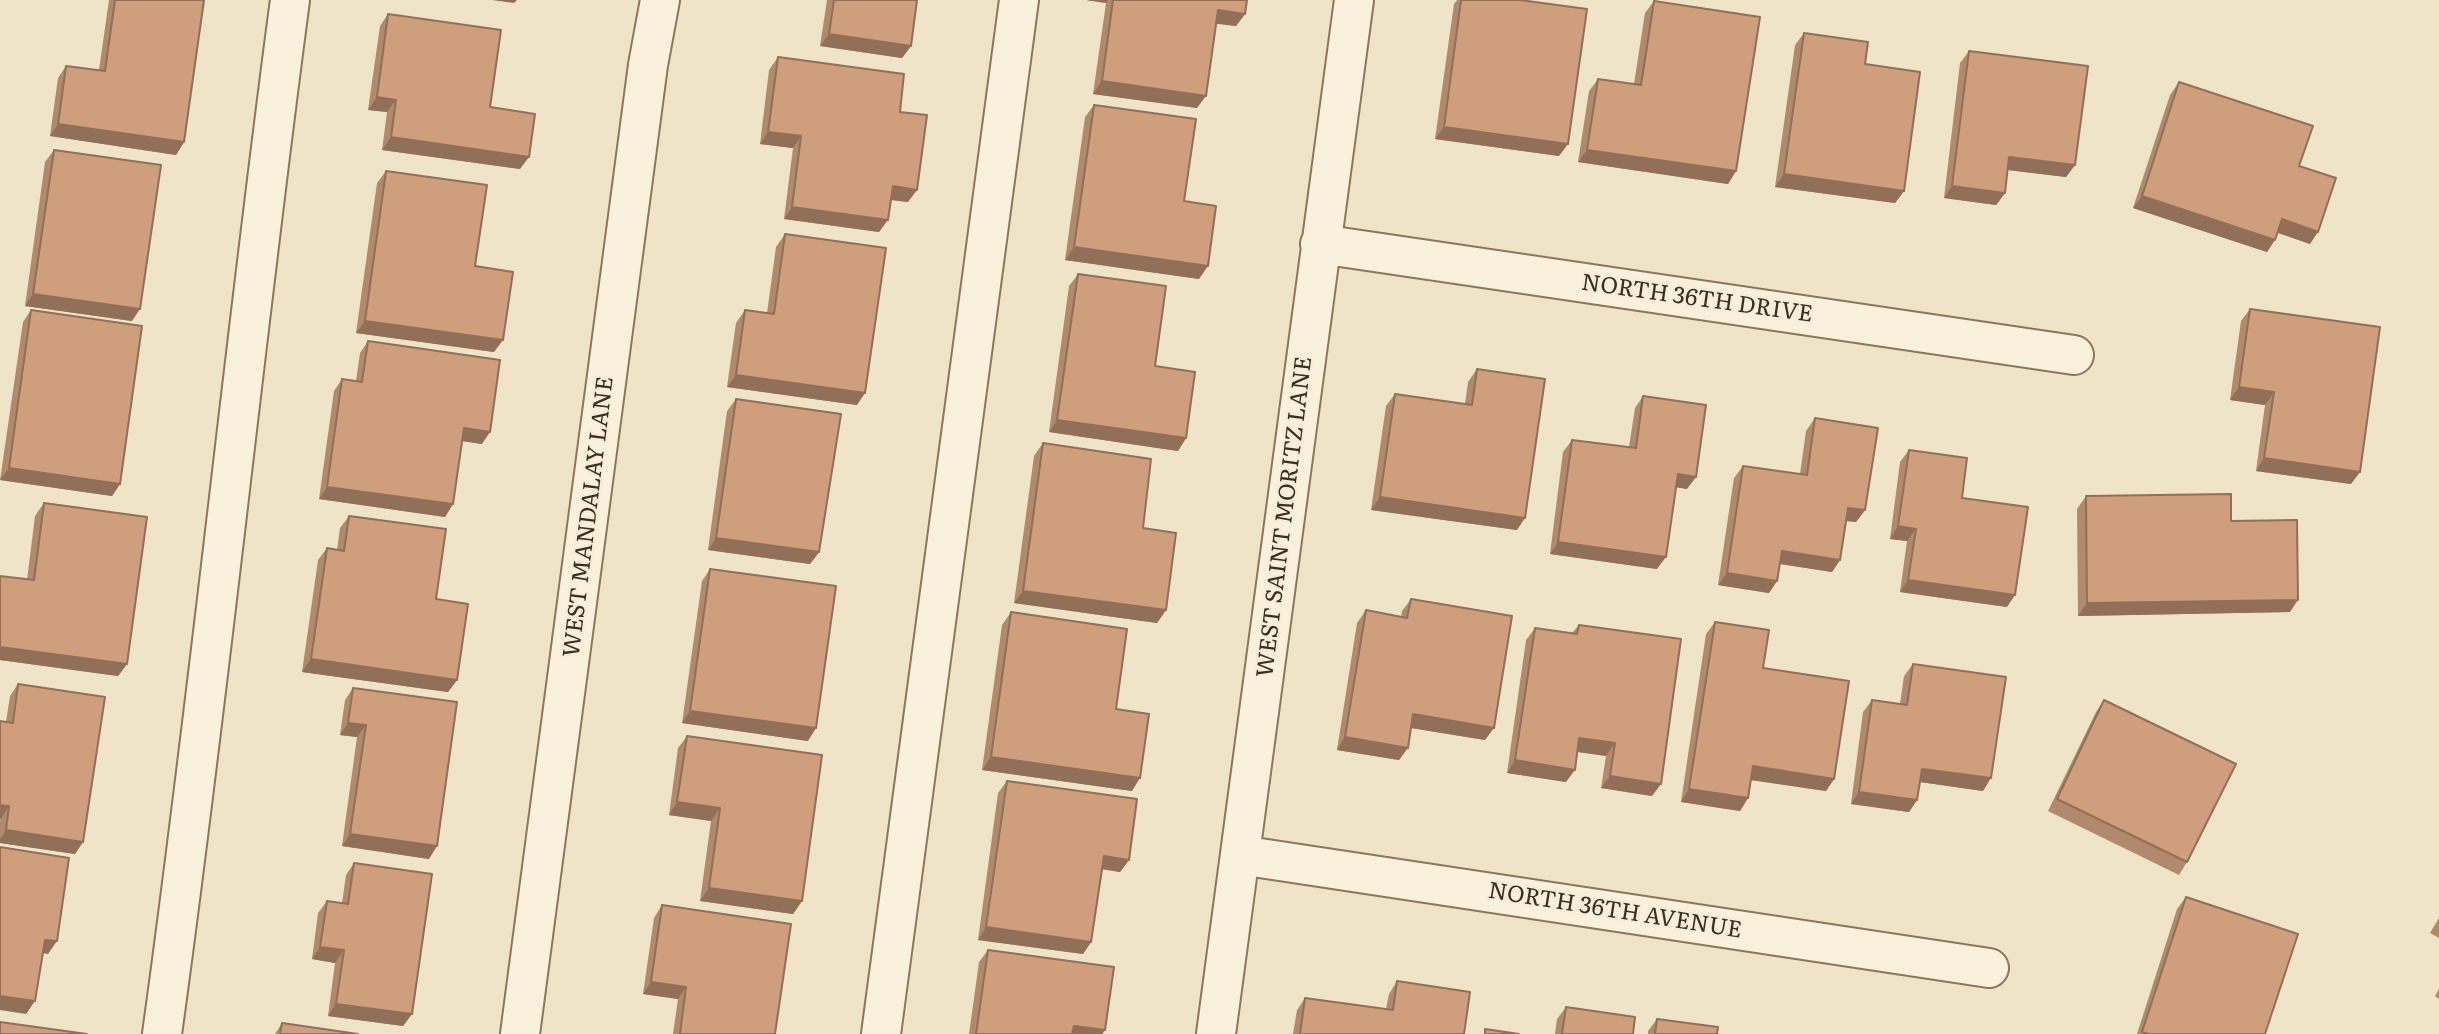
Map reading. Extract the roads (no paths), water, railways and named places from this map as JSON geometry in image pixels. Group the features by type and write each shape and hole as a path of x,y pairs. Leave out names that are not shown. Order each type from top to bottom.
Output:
{"street":[{"path":"162,1034 185,870 262,205 290,0"},
{"name":"WEST MANDALAY LANE","path":"520,1034 648,65 660,0"},
{"path":"881,1034 1019,0"},
{"name":"WEST SAINT MORITZ LANE","path":"1216,1034 1354,0"},
{"name":"NORTH 36TH DRIVE","path":"1320,244 2074,355"},
{"name":"NORTH 36TH AVENUE","path":"1241,855 1989,968"}]}
